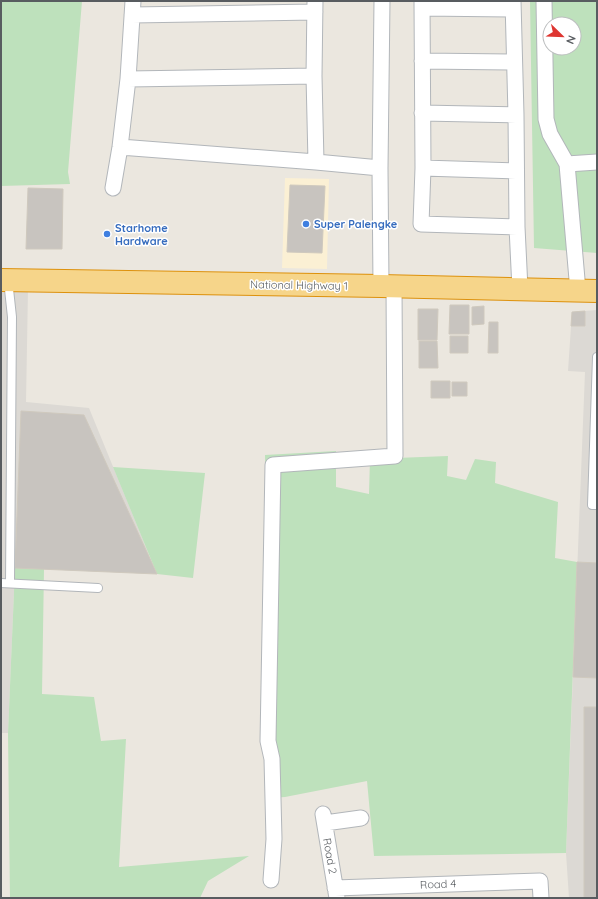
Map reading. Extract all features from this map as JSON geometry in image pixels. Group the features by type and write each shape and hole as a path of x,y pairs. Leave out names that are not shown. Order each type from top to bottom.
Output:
{"highway":[{"name":"National Highway 1","path":"4,280 387,286 588,291"}],"street":[{"path":"271,880 274,840 272,760 268,741 273,464 395,456 380,168 382,1"},
{"path":"544,1 546,119 550,134 567,164 588,291"},
{"path":"517,227 421,224 423,168 423,4 513,5 517,227 520,289"},
{"path":"113,188 120,147 128,79 132,8 315,6 314,76 316,162"},
{"path":"422,61 514,62"},
{"path":"128,79 314,76"},
{"path":"422,113 516,115"},
{"path":"120,147 380,168"},
{"path":"567,164 597,162"},
{"path":"423,168 516,171"},
{"name":"Road 2","path":"336,893 324,818 361,818"},
{"name":"Road 4","path":"336,893 540,881 541,898"}],"lane":[{"path":"4,280 12,317 10,583"},
{"path":"597,357 592,505 597,505"},
{"path":"1,583 98,588"}],"shaded area":[{"name":"Super Palengke","path":"285,178 329,179 327,269 282,268"},
{"path":"1,287 28,289 26,402 89,408 157,574 15,568 8,733 1,733"},
{"path":"597,310 597,898 569,898 566,853 585,372 568,371 572,312"}],"green space":[{"path":"1,1 82,1 68,172 70,184 1,186"},
{"path":"530,1 597,1 597,253 534,248"},
{"path":"336,451 336,487 369,494 370,459 448,456 447,476 466,480 475,459 496,462 495,483 558,502 555,558 577,562 566,853 374,856 367,781 285,797 270,798 265,455"},
{"path":"113,467 205,473 193,578 157,574"},
{"path":"15,568 44,569 42,694 94,697 101,741 126,739 119,867 249,856 208,881 200,898 10,898 8,733"}],"building":[{"path":"290,185 325,186 322,253 287,252"},
{"path":"28,188 63,189 62,249 26,249"},
{"path":"450,305 469,305 469,334 449,334"},
{"path":"484,306 484,324 472,325 472,307"},
{"path":"418,309 438,309 437,340 418,340"},
{"path":"585,311 585,326 571,326 572,312"},
{"path":"489,322 498,322 498,353 488,353"},
{"path":"450,336 468,336 468,353 450,353"},
{"path":"419,341 437,341 438,368 419,368"},
{"path":"431,381 450,381 450,398 431,398"},
{"path":"452,382 467,382 467,396 452,396"},
{"path":"21,411 84,415 157,574 15,568"},
{"path":"577,562 597,563 597,678 573,677"},
{"path":"584,707 597,707 597,898 584,898"}],"place":[{"name":"Super Palengke","path":"306,224"},
{"name":"Starhome Hardware","path":"107,234"}]}
